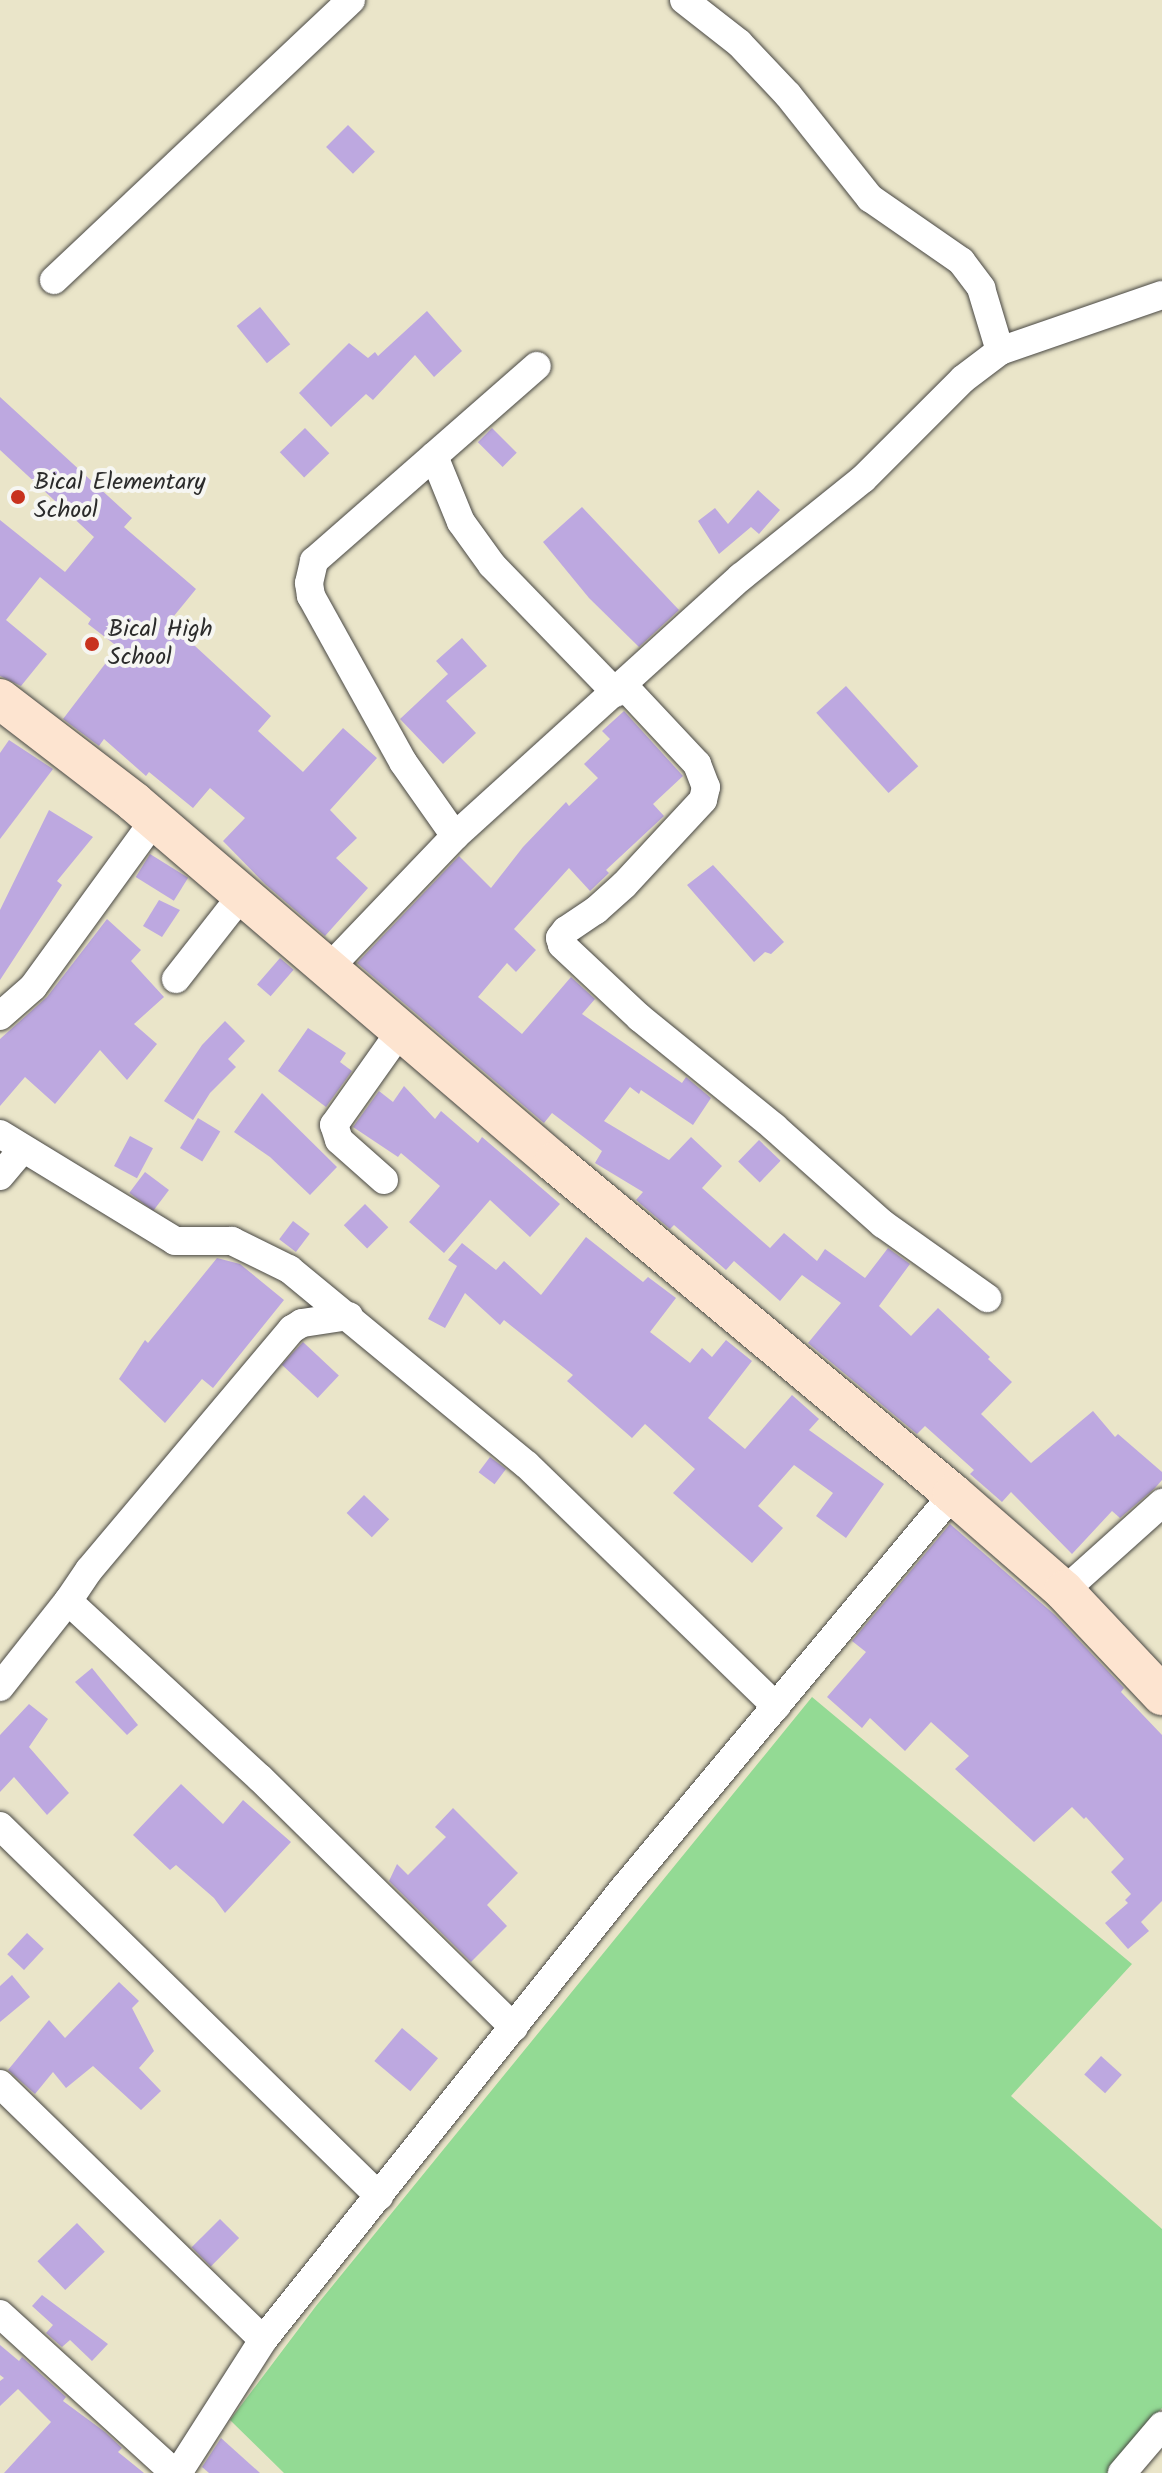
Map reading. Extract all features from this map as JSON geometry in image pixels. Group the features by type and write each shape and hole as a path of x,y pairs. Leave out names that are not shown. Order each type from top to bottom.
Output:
{"street":[{"path":"54,280 351,0"},
{"path":"684,0 739,43 788,95 870,198 961,261 981,288 1000,351"},
{"path":"329,968 455,836 741,577 863,479 963,379 1000,351 1162,295"},
{"path":"455,836 403,762 311,596 309,583 314,561 537,366"},
{"path":"434,456 461,522 478,547 697,764 706,787 703,800 624,885 596,910 566,930 560,938 562,945 640,1018 774,1127 883,1224 987,1298"},
{"path":"0,699 155,819 554,1162 953,1494 1064,1591 1162,1695"},
{"path":"0,1016 33,987 155,819"},
{"path":"176,979 241,896"},
{"path":"384,1180 339,1140 334,1125 402,1029"},
{"path":"0,1176 11,1142 175,1241 232,1241 252,1248 289,1269 527,1465 776,1706"},
{"path":"0,1687 89,1570 292,1329 302,1323 349,1316"},
{"path":"0,2314 176,2473 263,2340 623,1889 953,1494"},
{"path":"1064,1591 1162,1503"},
{"path":"68,1601 260,1778 514,2028"},
{"path":"0,1826 379,2196"},
{"path":"0,2084 263,2340"},
{"path":"1122,2473 1162,2426"}],"green space":[{"path":"812,1697 1132,1964 1011,2096 1162,2229 1162,2408 1107,2473 284,2473 230,2420 316,2306"}],"building":[{"path":"348,125 375,152 353,174 326,147"},
{"path":"260,307 290,344 267,363 237,326"},
{"path":"427,311 462,351 434,377 415,355 373,400 366,394 331,427 299,393 349,343 368,358 375,352 378,356"},
{"path":"0,397 132,518 124,527 196,589 169,622 271,716 258,731 303,772 343,728 377,758 330,810 357,838 336,858 368,888 325,936 265,884 223,841 245,818 210,788 193,808 149,772 146,776 104,739 99,746 63,719 118,647 88,624 91,619 40,577 6,620 47,654 21,686 0,676 0,520 65,572 94,537 0,450"},
{"path":"305,428 329,453 304,477 280,452"},
{"path":"492,428 517,453 503,467 478,442"},
{"path":"758,490 780,510 759,534 751,527 719,554 698,521 715,508 728,524"},
{"path":"582,507 679,610 639,647 589,598 543,542"},
{"path":"462,638 487,666 446,701 476,733 443,764 400,719 448,674 436,661"},
{"path":"846,686 918,766 889,793 816,713"},
{"path":"624,711 683,776 653,804 664,816 606,870 609,873 590,891 569,868 514,929 536,950 516,972 507,963 478,997 522,1034 571,977 595,999 582,1014 682,1083 686,1077 711,1098 693,1125 641,1090 639,1094 630,1087 604,1121 669,1160 691,1137 722,1166 702,1188 770,1248 784,1233 817,1261 825,1249 865,1278 888,1248 910,1264 879,1306 911,1336 938,1308 990,1357 988,1359 1012,1382 981,1414 1031,1463 1093,1411 1115,1437 1118,1434 1162,1472 1162,1480 1155,1488 1120,1518 1112,1511 1072,1554 1011,1492 1002,1502 970,1474 974,1470 925,1426 917,1434 808,1343 841,1303 802,1275 780,1301 734,1261 726,1270 674,1225 670,1229 636,1200 643,1192 595,1163 602,1151 552,1113 544,1123 357,963 459,856 491,888 523,847 566,802 569,806 598,778 584,764 610,739 602,731"},
{"path":"9,740 53,769 0,839 0,753"},
{"path":"49,810 93,837 57,881 62,885 0,980 0,910"},
{"path":"150,854 188,878 174,901 136,877"},
{"path":"713,865 784,942 771,954 765,952 754,962 687,885"},
{"path":"159,900 180,910 162,937 143,926"},
{"path":"107,919 141,950 131,961 164,997 134,1024 157,1044 127,1080 100,1050 55,1104 25,1077 0,1106 0,1039 47,997"},
{"path":"280,958 294,970 271,996 257,984"},
{"path":"225,1021 245,1041 228,1059 236,1067 210,1093 193,1120 164,1101 202,1045"},
{"path":"308,1028 346,1053 340,1062 352,1071 326,1107 278,1071"},
{"path":"404,1086 435,1119 441,1111 478,1143 482,1137 560,1204 530,1237 490,1200 444,1253 409,1222 440,1186 401,1153 398,1157 353,1127 379,1091 393,1102"},
{"path":"262,1093 337,1167 310,1195 270,1157 234,1132"},
{"path":"198,1118 220,1131 202,1161 180,1148"},
{"path":"130,1136 153,1148 137,1178 114,1166"},
{"path":"759,1140 781,1161 760,1182 738,1162"},
{"path":"145,1172 169,1190 153,1211 129,1193"},
{"path":"365,1204 388,1227 367,1249 344,1225"},
{"path":"293,1221 310,1234 296,1252 279,1239"},
{"path":"586,1237 643,1282 648,1277 676,1298 650,1332 690,1363 702,1348 712,1357 726,1340 752,1361 708,1418 745,1449 792,1395 819,1419 809,1430 884,1484 846,1538 816,1516 833,1493 794,1465 758,1506 783,1528 752,1563 673,1493 695,1469 645,1424 632,1438 567,1381 573,1375 504,1320 500,1325 465,1293 445,1328 428,1319 457,1266 448,1260 462,1243 496,1270 504,1261 541,1295"},
{"path":"217,1258 240,1264 284,1300 213,1388 202,1379 165,1423 119,1379 145,1340 148,1343"},
{"path":"303,1342 339,1375 318,1398 282,1365"},
{"path":"490,1457 506,1469 495,1484 479,1472"},
{"path":"364,1495 389,1519 372,1537 347,1513"},
{"path":"950,1524 1055,1615 1124,1688 1121,1692 1162,1735 1162,1901 1141,1922 1149,1931 1128,1949 1105,1923 1128,1903 1125,1900 1131,1894 1111,1872 1124,1859 1086,1817 1084,1819 1072,1807 1034,1842 955,1769 969,1756 931,1722 905,1751 870,1718 862,1728 827,1697 866,1652 852,1641"},
{"path":"92,1668 138,1725 127,1735 75,1682"},
{"path":"29,1704 48,1719 29,1747 69,1793 47,1815 14,1777 0,1792 0,1735"},
{"path":"181,1784 223,1824 243,1800 291,1842 225,1913 214,1898 176,1865 170,1870 133,1835"},
{"path":"453,1808 518,1873 487,1905 507,1926 471,1962 389,1881 397,1864 408,1875 446,1837 435,1827"},
{"path":"27,1933 44,1949 24,1970 7,1954"},
{"path":"12,1975 30,1997 0,2022 0,1986"},
{"path":"119,1982 139,2001 132,2008 154,2051 139,2068 161,2091 141,2110 93,2066 66,2088 53,2072 35,2094 8,2070 49,2020 65,2038"},
{"path":"402,2028 438,2058 410,2091 374,2061"},
{"path":"1101,2056 1122,2075 1105,2093 1084,2075"},
{"path":"220,2219 239,2238 211,2266 192,2247"},
{"path":"77,2223 105,2252 65,2290 37,2261"},
{"path":"42,2295 108,2344 92,2361 70,2340 62,2347 46,2333 53,2325 32,2306"},
{"path":"0,2345 19,2361 22,2357 66,2397 63,2401 105,2432 122,2448 118,2452 144,2473 4,2473 51,2422 18,2389 0,2406 0,2381 4,2378 0,2375"},
{"path":"221,2438 260,2473 209,2473 202,2467"}],"place":[{"name":"Bical Elementary School","path":"18,497"},
{"name":"Bical High School","path":"92,644"}]}
